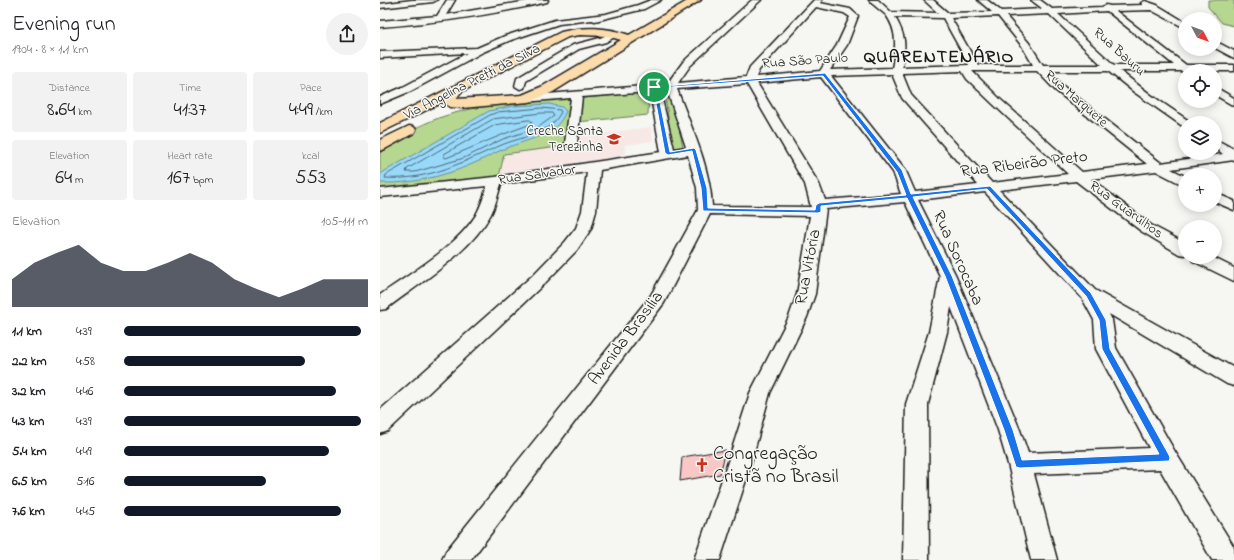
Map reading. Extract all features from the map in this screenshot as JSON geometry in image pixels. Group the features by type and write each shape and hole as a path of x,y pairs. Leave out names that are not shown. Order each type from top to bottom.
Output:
{"main road":[{"path":"614,35 634,29 683,0"},
{"path":"455,92 449,97 451,102 462,104 524,99 548,89 696,0"},
{"path":"565,34 581,31 614,35 630,40"},
{"name":"Via Angelina Pretti da Silva","path":"380,129 455,92 565,34"},
{"name":"Via Angelina Pretti da Silva","path":"380,146 438,115 479,103"},
{"path":"415,112 426,108 437,109 438,115"}],"street":[{"path":"383,4 432,0"},
{"path":"440,18 451,0"},
{"path":"380,24 440,18 544,0"},
{"path":"565,34 585,22 641,7 657,0"},
{"path":"668,153 663,87 686,64 757,0"},
{"path":"873,0 889,14 899,33 900,51 896,70 906,96 988,187 1089,294 1103,320 1106,349 1166,458 1227,560"},
{"name":"Rua Guarulhos","path":"928,0 946,16 970,68 971,77 1078,176 1146,228 1178,246"},
{"name":"Rua Marquete","path":"982,0 1000,14 1026,44 1040,68 1059,88 1158,167 1178,178"},
{"name":"Rua Bauru","path":"1035,0 1052,12 1110,68 1156,104 1178,118"},
{"path":"1092,0 1110,10 1179,64"},
{"path":"1140,0 1178,21"},
{"path":"750,80 754,70 816,2 847,11 854,16 842,45 826,68 824,74"},
{"path":"889,14 946,16 1154,7"},
{"path":"380,101 413,86 480,50 508,38 541,26 571,20 606,16"},
{"path":"506,101 520,86 595,43 614,35"},
{"path":"1222,48 1234,56"},
{"path":"382,56 480,50"},
{"name":"Rua São Paulo","path":"524,99 824,74 896,70 970,68 1178,69"},
{"name":"Rua São Paulo","path":"1222,68 1234,68"},
{"name":"Rua Sorocaba","path":"824,74 900,172 909,196 948,276 1009,430 1020,464 1044,560"},
{"path":"563,80 559,85 560,88 576,94 571,143"},
{"name":"Rua Vitória","path":"707,560 736,474 760,393 795,323 806,294 818,208 812,184 750,80"},
{"path":"663,87 694,150 704,188 705,210"},
{"path":"1222,95 1234,103"},
{"path":"1222,147 1234,155"},
{"name":"Rua Salvador","path":"381,194 495,181 594,167 668,153 694,150"},
{"name":"Rua Ribeirão Preto","path":"705,210 818,208 1158,167 1234,155"},
{"path":"380,424 539,279 571,246 583,229 589,212 594,167"},
{"path":"380,304 462,241 480,221 495,181"},
{"path":"1222,200 1234,206"},
{"name":"Avenida Brasília","path":"455,560 658,299 705,210"},
{"path":"1213,264 1234,275"},
{"path":"916,560 917,404 938,332 948,276"},
{"path":"1089,294 1234,378"},
{"path":"1020,464 1166,458"}],"shaded area":[{"path":"651,127 653,141 625,145 626,159 499,177 504,154 574,145 575,137"}],"green space":[{"path":"1208,0 1234,0 1234,26 1222,23 1222,12 1212,12 1208,7"},
{"path":"671,90 683,147 676,150 673,149 664,91"},
{"path":"649,92 648,115 577,122 582,98"},
{"path":"573,98 566,146 504,154 499,177 380,190 381,151 389,144 419,126 461,111 483,107 528,101"}],"water":[{"path":"549,104 562,107 566,111 556,126 541,136 506,148 470,165 448,173 414,181 380,183 380,174 489,111 513,106"}],"building":[{"name":"Congregação Cristã no Brasil","path":"726,450 720,474 680,481 682,457"}],"place":[{"name":"Creche Santa Terezinha","path":"614,139"},
{"name":"Congregação Cristã no Brasil","path":"702,465"}],"district":[{"name":"QUARENTENÁRIO","path":"939,58"}],"route":[{"path":"654,87 668,153 694,150 704,188 705,210 818,212 819,205 893,199 909,196 988,187 1089,294 1103,320 1106,349 1166,458 1020,464 1009,430 948,276 909,196 900,172 824,74 654,87"}]}
